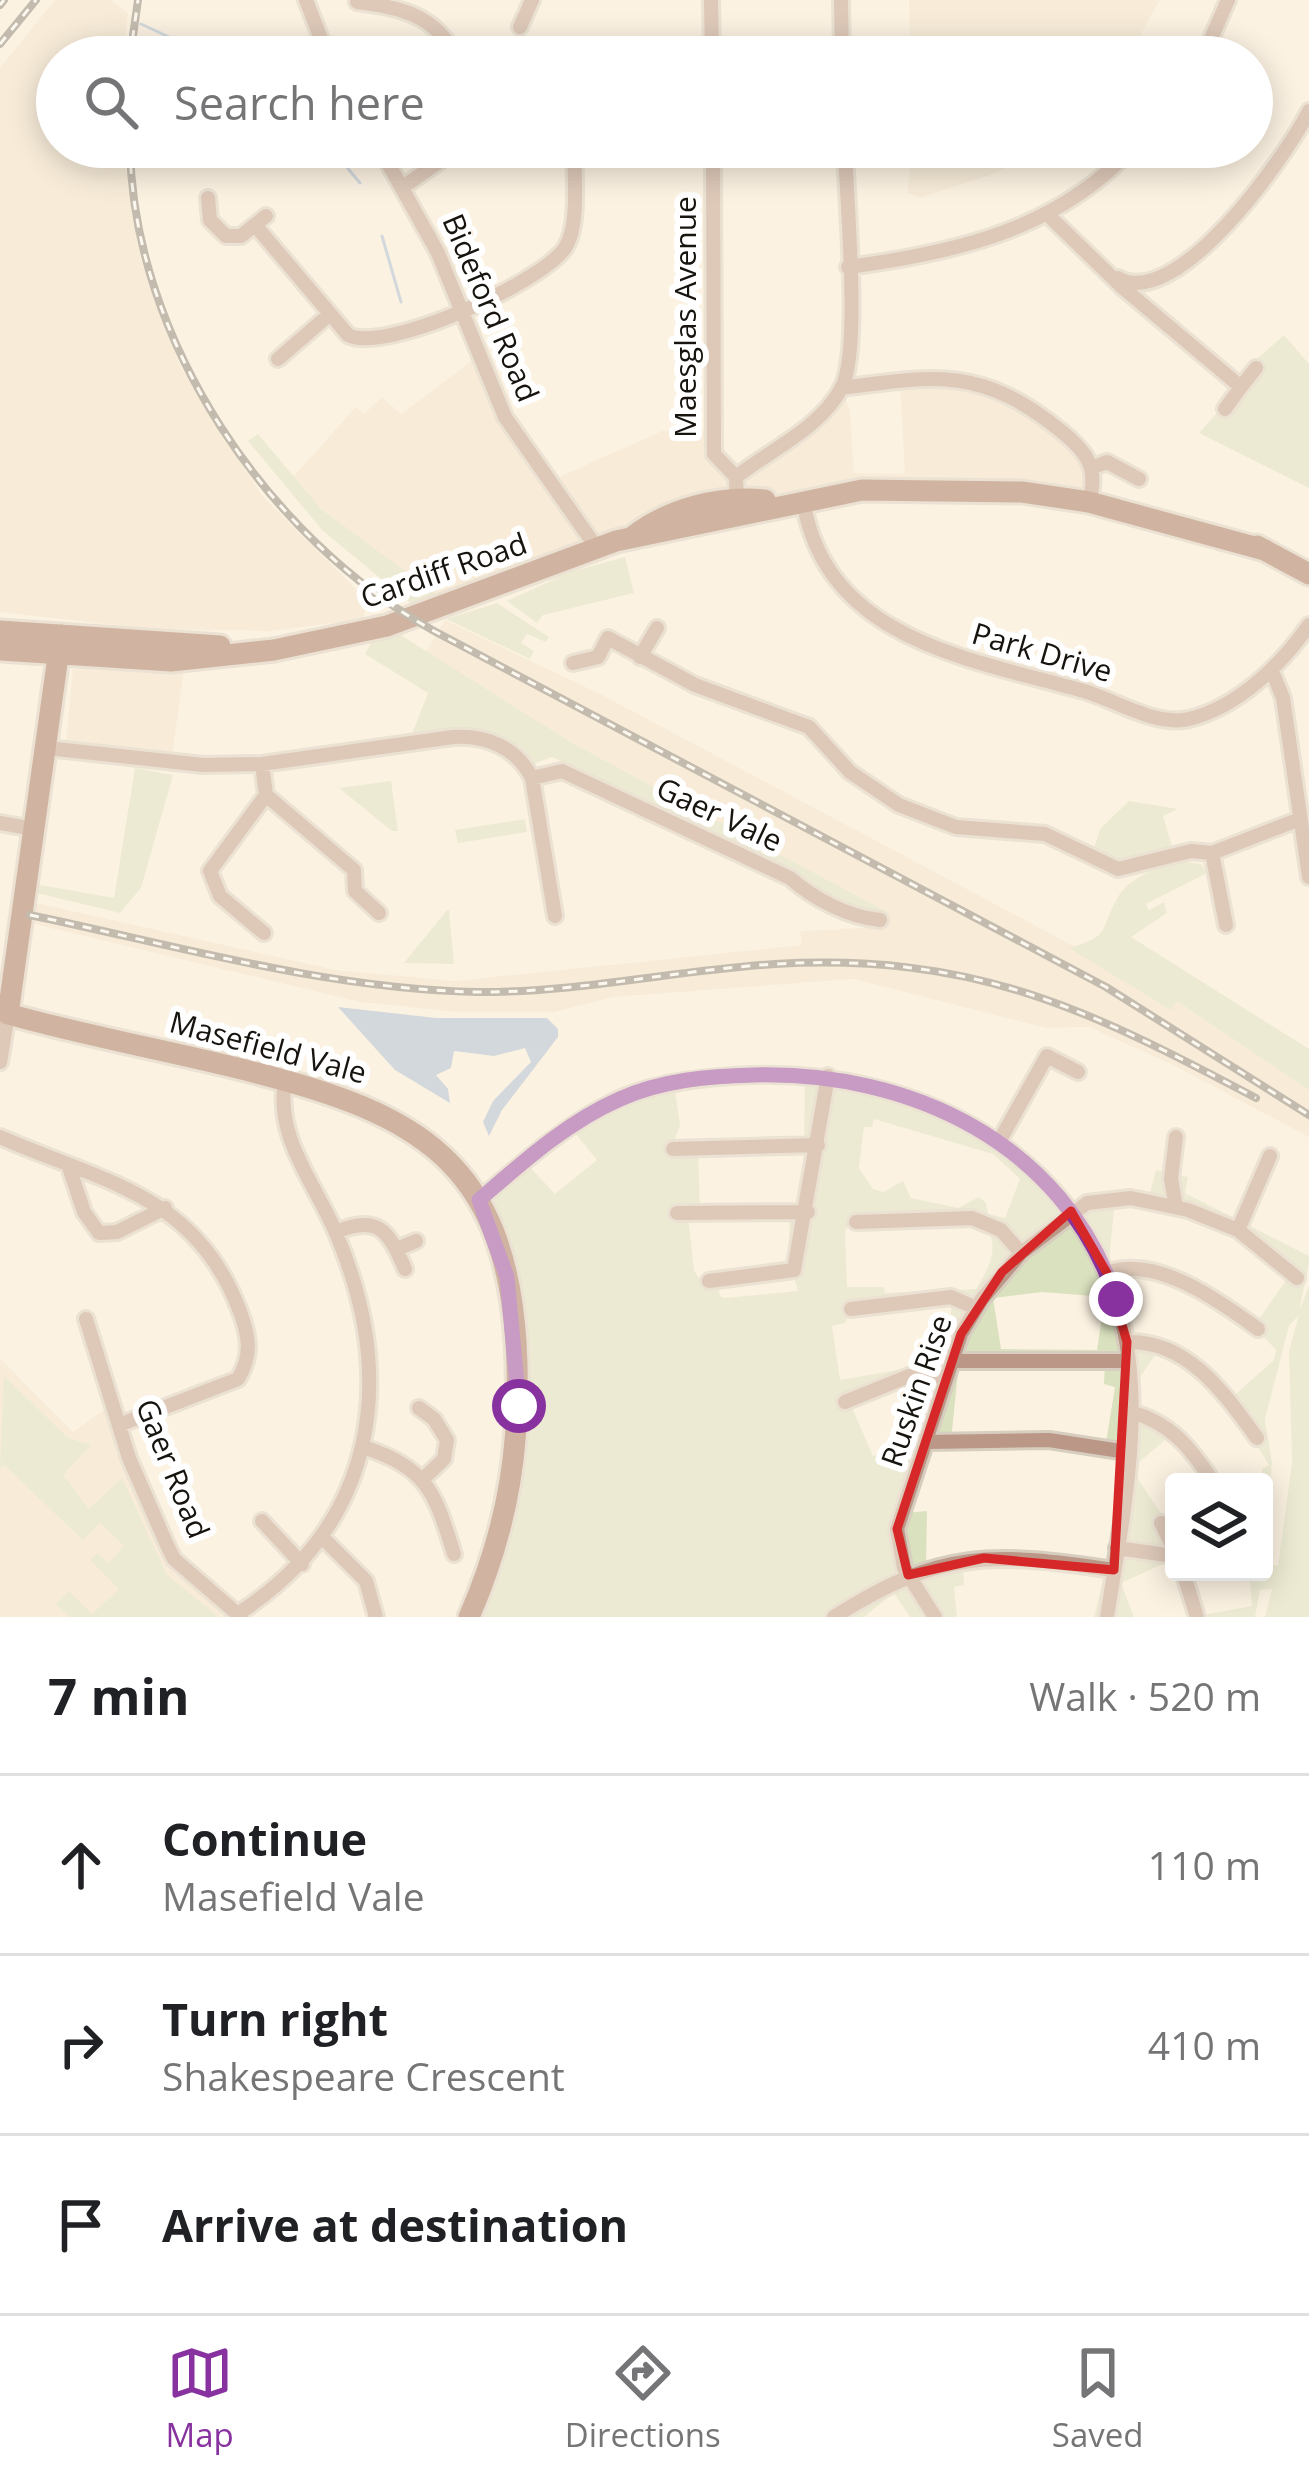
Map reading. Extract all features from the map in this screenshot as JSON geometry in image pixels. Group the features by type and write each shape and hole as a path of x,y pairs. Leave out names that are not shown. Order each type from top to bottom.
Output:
{"main road":[{"name":"Cardiff Road","path":"0,632 60,646 171,661 274,650 386,626 737,496 793,501 908,488 1022,492 1089,502 1265,550 1309,574"},
{"name":"Cardiff Road","path":"0,650 60,646"},
{"path":"8,1014 60,646"},
{"name":"Masefield Vale","path":"8,1014 339,1093 401,1122 445,1157 479,1200 498,1242 511,1296 519,1406 513,1492 499,1545 469,1617"}],"street":[{"path":"306,0 320,36"},
{"path":"520,27 532,0"},
{"path":"711,0 712,36"},
{"path":"841,0 842,36"},
{"path":"1212,36 1228,0"},
{"path":"357,2 417,14 442,36"},
{"path":"1273,166 1309,111"},
{"name":"Bideford Road","path":"392,168 438,253 506,417 596,548"},
{"path":"403,187 430,168"},
{"path":"208,198 210,220 219,233 234,237 260,220 348,334 369,341 460,312 530,275 563,250 568,242 573,168"},
{"name":"Maesglas Avenue","path":"713,168 714,454 737,496"},
{"path":"737,496 841,388 849,345 846,168"},
{"path":"848,268 982,243 1046,214 1111,168"},
{"path":"1114,275 1127,283 1161,281 1260,186 1272,168"},
{"path":"1046,214 1241,387"},
{"path":"278,359 330,314"},
{"path":"1226,409 1256,368"},
{"path":"841,388 913,380 986,384 1041,415 1075,442 1093,467 1089,502"},
{"path":"1093,467 1107,462 1139,479"},
{"name":"Park Drive","path":"793,501 840,588 901,634 974,664 1174,721 1205,712 1272,671 1309,625"},
{"path":"640,657 657,628"},
{"path":"573,663 598,657 608,638 695,685 809,727 850,772 899,805 936,822 1045,834 1118,869 1191,851 1212,853 1300,818"},
{"path":"1272,671 1282,698 1308,873"},
{"path":"47,748 203,765 262,764 464,736 494,742 518,757 532,778 555,916"},
{"path":"262,764 266,795 354,871 355,891 379,913"},
{"name":"Gaer Vale","path":"532,778 562,771 790,878 802,890 841,909 880,920"},
{"path":"264,933 220,896 210,871 266,795"},
{"path":"0,823 34,829"},
{"path":"1212,853 1226,925"},
{"path":"0,1062 8,1014"},
{"path":"1000,1140 1047,1056 1078,1072"},
{"path":"479,1200 581,1119 620,1099 668,1083 723,1076 828,1076 906,1096 1000,1140 1048,1181 1071,1211 1107,1273 1127,1342 1130,1412 1107,1617"},
{"path":"710,1281 794,1270 808,1211 828,1076"},
{"path":"240,1615 302,1564 322,1537 337,1515 363,1447 368,1346 336,1232 282,1120 285,1080"},
{"path":"0,1137 165,1208 197,1234 231,1287 249,1354 238,1379 119,1425"},
{"path":"1176,1137 1171,1179 1176,1207"},
{"path":"673,1149 818,1145"},
{"path":"1238,1230 1270,1156"},
{"path":"69,1167 84,1212 99,1233 117,1232 165,1208"},
{"path":"1071,1211 1102,1198 1176,1207 1238,1230 1265,1247 1297,1278"},
{"path":"677,1213 808,1211"},
{"name":"Ruskin Rise","path":"935,1617 908,1575 897,1529 948,1369 976,1308 1021,1253 1071,1211"},
{"path":"856,1222 972,1218 1000,1230 1021,1253"},
{"path":"336,1232 369,1223 397,1249 405,1269"},
{"path":"397,1249 416,1241"},
{"path":"1107,1273 1130,1268 1167,1277 1258,1329"},
{"path":"851,1309 951,1298 976,1308"},
{"name":"Gaer Road","path":"86,1319 119,1425 174,1559 240,1615"},
{"path":"1127,1342 1162,1345 1198,1369 1225,1393 1257,1438"},
{"path":"845,1402 909,1376 948,1369 1128,1361"},
{"path":"419,1408 434,1419 447,1439 443,1459 424,1478"},
{"path":"1130,1412 1155,1418 1206,1473"},
{"path":"927,1442 1049,1440 1127,1452"},
{"path":"363,1447 394,1457 424,1478 438,1502 454,1554"},
{"path":"262,1521 302,1564"},
{"path":"1161,1523 1165,1532"},
{"path":"322,1537 366,1581 376,1617"},
{"path":"1118,1548 1165,1551"},
{"path":"834,1617 908,1575 984,1558 1114,1570"},
{"path":"1186,1581 1197,1617"}],"highlighted area":[{"path":"1071,1211 1107,1273 1127,1342 1114,1570 984,1558 908,1575 897,1529 961,1334 1002,1272"}],"shaded area":[{"path":"55,0 111,0 128,13 125,36 36,36 36,168 126,168 141,260 180,366 263,497 368,601 363,619 272,631 150,629 0,612 0,68"},
{"path":"909,0 1160,0 1140,36 910,36"},
{"path":"910,168 1004,168 920,198 908,193"},
{"path":"477,357 550,481 662,431 713,430 714,454 737,477 781,446 841,388 850,411 854,473 905,474 900,380 986,384 1086,455 1089,502 736,497 448,605 321,509 293,477 356,407 364,414 382,397 401,414"},
{"path":"445,620 604,696 1102,961 1309,1059 1309,1137 1089,1027 1047,1028 853,979 614,997 555,1012 456,1012 360,1002 30,923 32,902 335,970 455,981 802,945 800,931 887,927 888,913 572,743 424,655"},
{"path":"73,669 184,671 172,755 66,741"},
{"path":"0,1358 73,1432 112,1404 167,1545 241,1617 0,1617"}],"green space":[{"path":"1284,335 1309,364 1309,488 1199,433 1262,362 1258,358"},
{"path":"258,434 321,509 440,597 414,606 322,530 248,441"},
{"path":"625,557 634,593 543,615 537,623 507,601 570,572"},
{"path":"497,603 549,637 546,642 527,634 521,643 534,651 530,659 446,619"},
{"path":"396,632 572,743 889,913 866,913 830,897 710,831 552,757 533,764 505,741 477,731 412,734 428,693 365,654 371,643"},
{"path":"135,768 173,775 141,888 120,913 37,893 35,884 114,898"},
{"path":"391,781 398,831 339,788"},
{"path":"1129,801 1178,809 1163,816 1172,846 1126,862 1093,852 1100,829"},
{"path":"525,819 527,832 458,843 455,830"},
{"path":"1184,862 1201,864 1207,873 1146,904 1149,910 1164,902 1167,913 1131,937 1309,1049 1309,1090 1177,1001 1171,1010 1069,948 1099,935 1130,883 1156,869"},
{"path":"447,910 454,964 404,963"},
{"path":"805,1076 828,1076 972,1123 1071,1210 1115,1198 1108,1272 1138,1269 1121,1318 1127,1342 1162,1345 1130,1392 1130,1411 1173,1433 1138,1463 1136,1476 1165,1520 1165,1563 1121,1583 1134,1617 1094,1617 1106,1569 1114,1570 1127,1453 1105,1449 1115,1387 1104,1384 1105,1362 959,1362 951,1441 927,1442 904,1513 927,1511 926,1568 963,1561 964,1585 954,1587 957,1617 910,1617 894,1593 864,1617 469,1617 499,1545 514,1314 479,1200 525,1162 555,1194 597,1160 570,1127 674,1082 680,1126 673,1144 698,1148 700,1214 688,1214 694,1271 700,1279 717,1281 720,1296 725,1298 798,1291 790,1264 789,1212 808,1211 818,1146 804,1145","holes":["874,1119 993,1154 1020,1179 1005,1218 988,1214 979,1197 958,1208 911,1198 903,1181 883,1192 873,1189 859,1168 864,1127 872,1127","958,1219 972,1228 984,1221 992,1240 992,1256 976,1289 885,1293 884,1287 847,1287 845,1230 856,1222","1042,1292 1105,1297 1097,1350 1001,1349 993,1298","951,1298 951,1361 840,1380 832,1326 845,1323 852,1309","913,1376 925,1404 919,1437 873,1456 849,1401"]},
{"path":"1156,1170 1188,1177 1185,1193 1309,1256 1300,1309 1309,1286 1309,1617 1265,1617 1272,1589 1260,1590 1255,1617 1191,1617 1252,1606 1250,1581 1273,1581 1292,1462 1289,1351 1299,1315 1289,1326 1265,1419 1272,1463 1271,1473 1262,1473 1269,1465 1229,1400 1274,1360 1276,1350 1254,1326 1292,1272 1265,1247 1148,1201"},
{"path":"4,1376 68,1438 91,1445 63,1475 89,1509 122,1478 167,1575 219,1617 69,1617 56,1604 69,1591 92,1614 119,1589 90,1560 97,1553 109,1563 124,1546 100,1523 83,1540 4,1465 0,1468"}],"water":[{"path":"338,1007 436,1018 547,1018 558,1029 558,1037 502,1110 489,1136 483,1122 493,1101 531,1062 525,1048 494,1056 454,1051 451,1068 436,1075 448,1089 450,1103 395,1070"}],"waterway":[{"path":"141,24 167,36"},
{"path":"348,168 360,183"},
{"path":"382,236 401,302"}],"railway":[{"path":"0,5 4,0"},
{"path":"0,44 36,0"},
{"path":"133,36 138,0"},
{"path":"132,168 137,219 155,291 184,361 221,427 266,488 317,544 373,592 434,631 1106,987 1309,1115"},
{"path":"30,915 252,964 421,989 552,989 775,964 910,968 970,978 1082,1013 1256,1098"}],"route":[{"path":"519,1406 507,1277 479,1200 581,1119 668,1083 723,1076 828,1076 887,1089 943,1110 1000,1140 1048,1181 1092,1243 1116,1299"}]}
